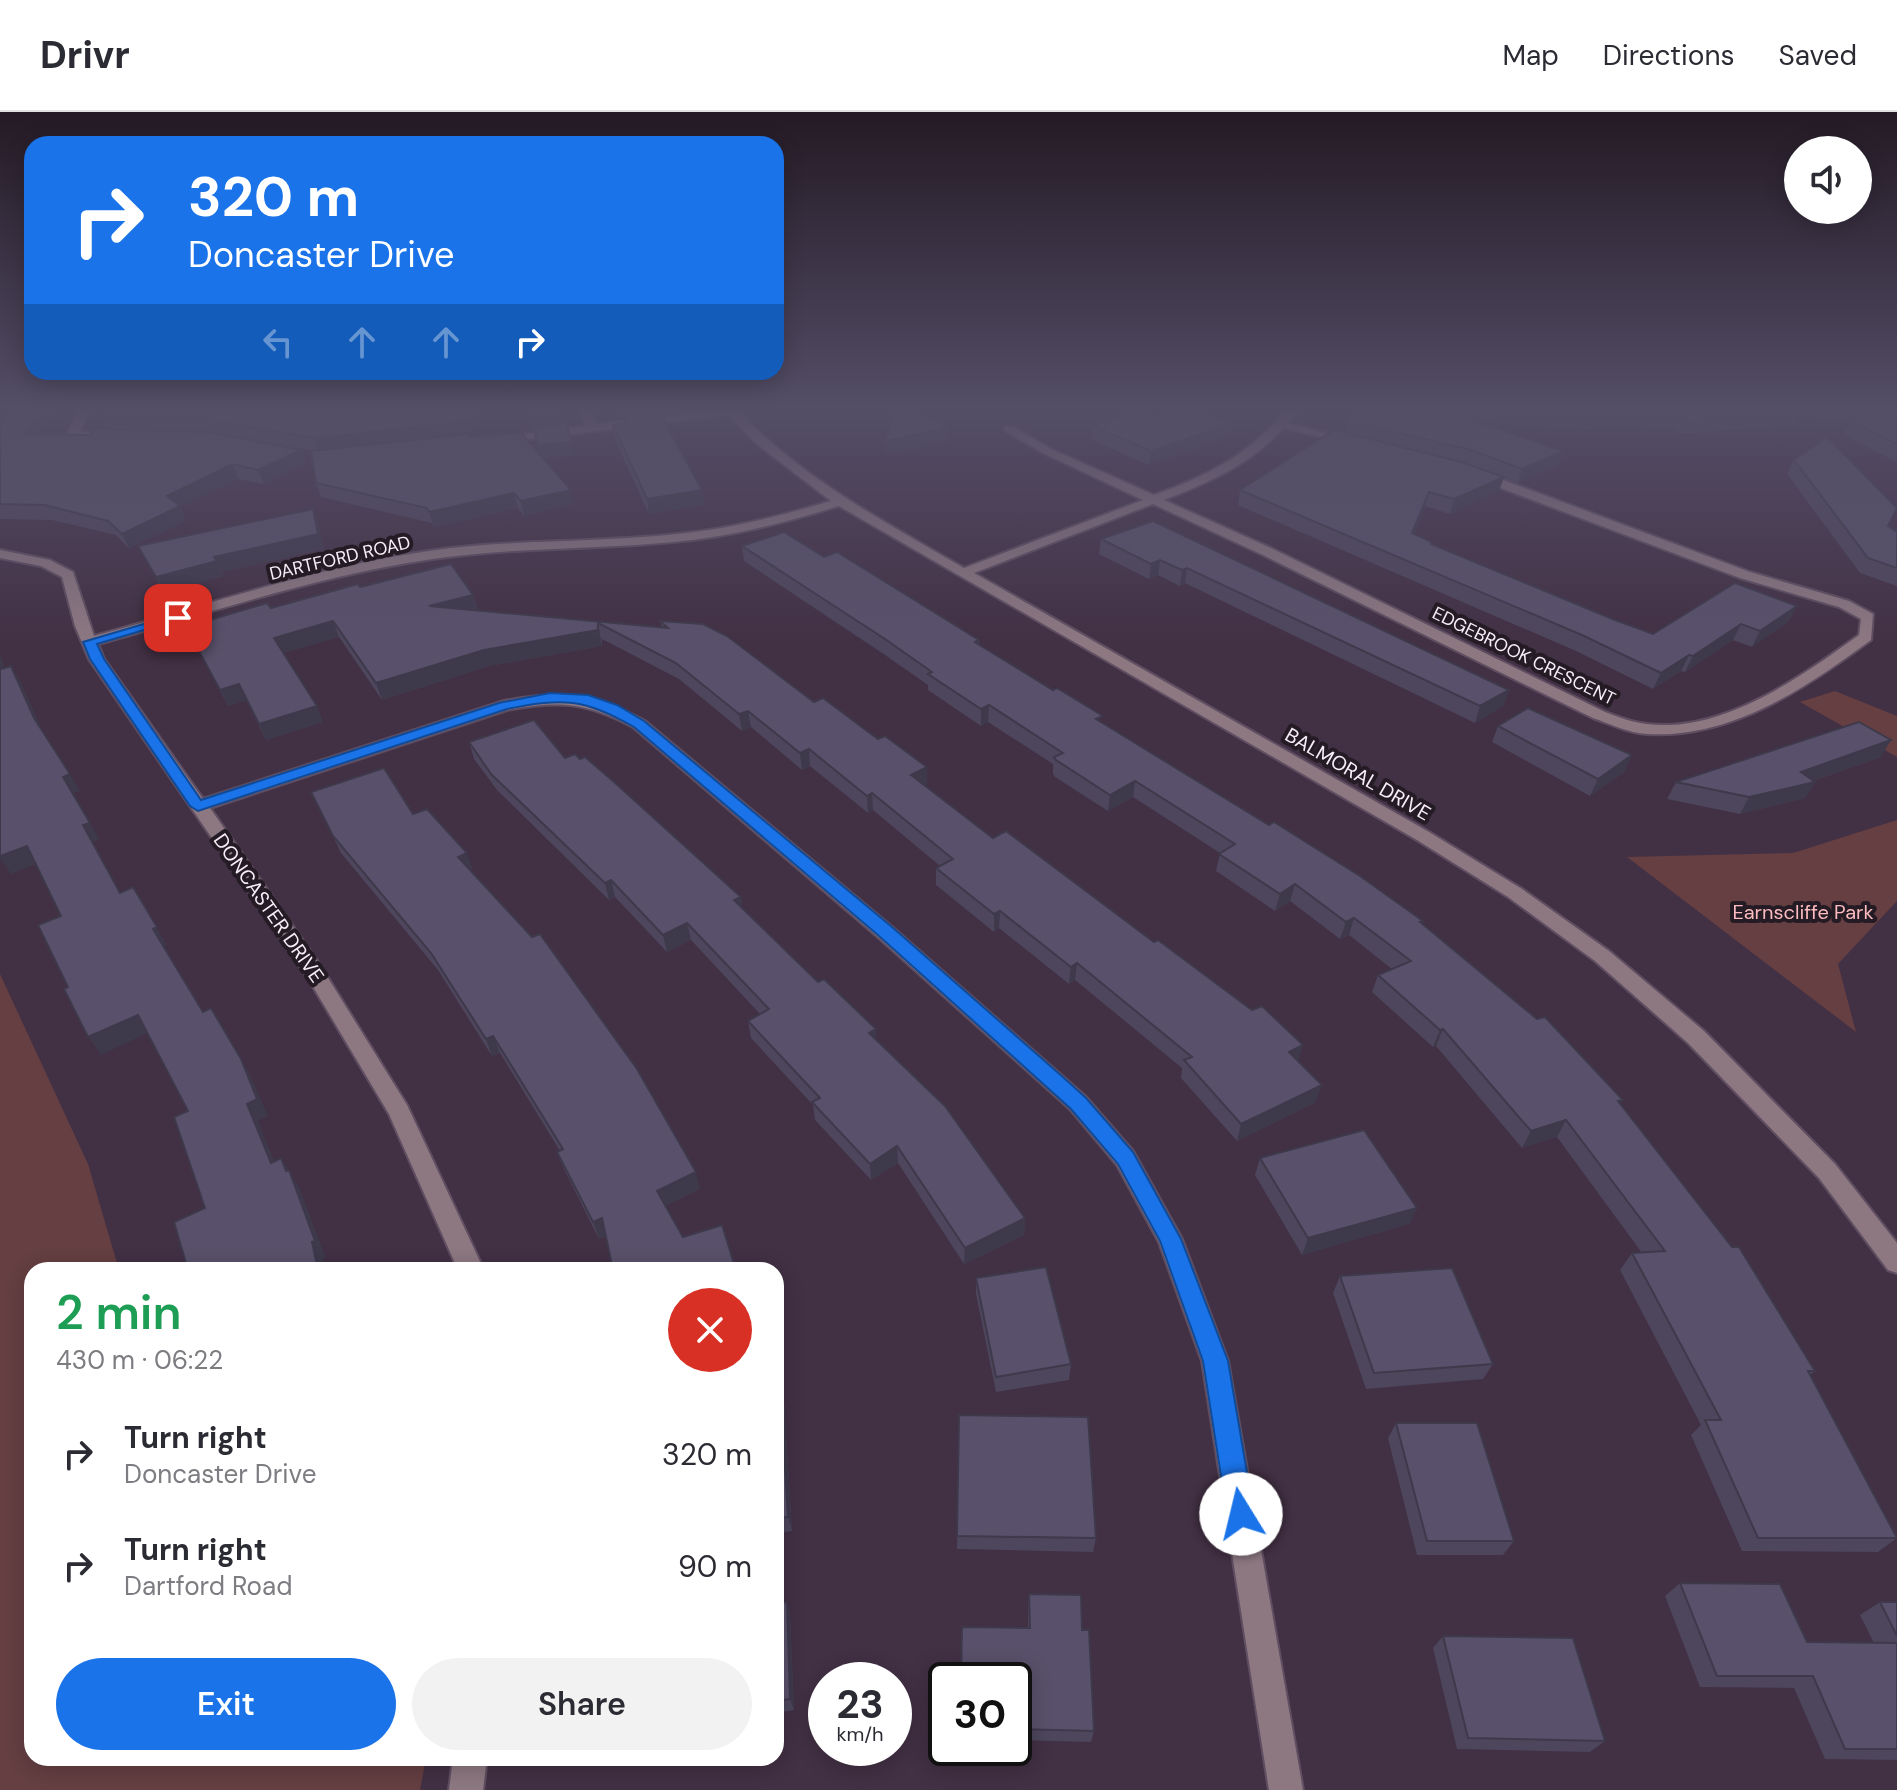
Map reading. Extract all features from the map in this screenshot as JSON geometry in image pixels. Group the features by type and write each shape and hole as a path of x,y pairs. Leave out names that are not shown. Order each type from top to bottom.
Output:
{"street":[{"name":"BALMORAL DRIVE","path":"821,487 840,502 1423,836 1515,893 1602,956 1696,1037 1827,1171 1897,1262"},
{"path":"1126,487 1153,500"},
{"path":"965,572 1186,487"},
{"name":"EDGEBROOK CRESCENT","path":"1153,500 1297,566 1599,715 1643,729 1675,729 1703,724 1789,691 1866,637 1868,617 1844,604 1745,575 1509,487"},
{"name":"DARTFORD ROAD","path":"90,642 325,577 404,560 475,549 704,535 748,528 840,502"},
{"name":"DONCASTER DRIVE","path":"0,554 45,563 68,575 97,659 313,970 399,1111 467,1262"},
{"path":"198,806 504,706 550,697 583,698 612,708 639,724 885,932 1067,1093 1125,1158 1170,1239 1215,1361 1286,1790"},
{"path":"466,1790 469,1766"}],"green space":[{"path":"1835,691 1897,716 1897,757 1800,702"},
{"name":"Earnscliffe Park","path":"1897,820 1897,901 1838,964 1856,1032 1627,857 1793,853"},
{"path":"0,974 88,1164 117,1262 24,1262 24,1766 424,1766 420,1790 0,1790"}],"building":[{"path":"0,487 185,487 167,496 180,506 122,534 108,521 45,505 0,504"},
{"path":"335,487 569,487 571,490 521,501 514,493 429,512 427,508"},
{"path":"642,487 701,487 702,490 647,499"},
{"path":"1244,487 1481,487 1454,499 1429,492 1412,533 1431,544 1653,634 1735,583 1797,606 1760,631 1741,624 1661,673 1582,635 1240,490"},
{"path":"1815,487 1877,487 1897,508 1888,526 1897,532 1897,568 1868,558"},
{"path":"313,509 318,534 214,557 217,561 156,577 138,546"},
{"path":"1153,521 1509,690 1480,706 1187,568 1182,570 1160,560 1151,564 1101,539"},
{"path":"784,532 824,557 837,552 979,640 975,642 1053,690 1057,688 1103,716 1096,719 1269,825 1274,822 1360,876 1423,921 1420,922 1537,1019 1545,1017 1623,1100 1618,1101 1732,1247 1739,1247 1815,1371 1808,1371 1897,1538 1758,1538 1705,1420 1721,1420 1632,1253 1665,1251 1566,1120 1531,1131 1443,1029 1440,1030 1378,975 1411,961 1354,918 1346,922 1295,884 1280,894 1219,854 1235,844 1135,781 1110,795 1056,760 1054,757 1063,753 989,705 981,709 928,674 932,672 885,639 742,546"},
{"path":"451,564 473,595 429,606 668,628 660,621 703,624 727,636 814,702 823,698 878,739 885,736 927,767 911,775 993,838 1006,831 1154,942 1158,940 1252,1010 1262,1006 1303,1045 1289,1052 1322,1085 1241,1124 1184,1060 1192,1057 1077,963 1071,967 1000,911 994,914 936,868 953,859 872,793 867,796 809,749 800,753 748,711 739,714 676,663 598,623 598,630 484,650 376,683 333,621 274,638 317,706 259,724 239,684 220,690 186,627 267,603 271,608 358,584 360,587"},
{"path":"11,666 34,718 70,774 63,777 90,823 83,825 120,893 133,887 157,927 153,929 203,1012 211,1008 241,1059 257,1099 247,1104 271,1163 281,1158 286,1171 289,1170 315,1241 312,1242 316,1262 186,1262 174,1222 205,1208 174,1117 188,1111 138,1015 88,1037 38,925 61,916 27,846 0,856 1,669"},
{"path":"1528,708 1632,755 1598,779 1498,726"},
{"path":"534,720 565,758 575,754 580,759 585,757 613,781 741,897 734,900 818,982 824,979 876,1029 869,1033 945,1106 1025,1218 965,1248 897,1146 870,1164 812,1102 820,1098 748,1021 769,1009 687,923 663,935 611,880 605,883 491,774 469,742"},
{"path":"1859,722 1891,740 1801,772 1815,782 1749,797 1676,782"},
{"path":"384,768 413,814 427,809 467,853 458,857 532,937 540,934 637,1069 696,1172 657,1191 683,1237 722,1225 734,1262 611,1262 602,1218 593,1222 557,1152 563,1149 493,1036 486,1039 431,953 333,836 311,792"},
{"path":"1364,1130 1417,1208 1308,1238 1260,1158"},
{"path":"1046,1267 1071,1364 996,1377 976,1278"},
{"path":"1452,1268 1493,1364 1374,1373 1340,1276"},
{"path":"959,1415 1088,1417 1096,1538 957,1536"},
{"path":"1396,1423 1477,1423 1514,1541 1427,1541"},
{"path":"784,1452 788,1517 784,1517"},
{"path":"1680,1583 1780,1584 1807,1642 1897,1643 1897,1749 1845,1749 1813,1676 1717,1676"},
{"path":"1029,1594 1081,1595 1082,1630 1089,1630 1094,1731 1032,1729 1032,1662 961,1662 962,1627 1030,1628"},
{"path":"784,1602 787,1602 790,1699 784,1700"},
{"path":"1880,1602 1897,1602 1897,1636"},
{"path":"1443,1636 1573,1638 1605,1741 1468,1738"}],"route":[{"path":"178,618 90,642 97,659 198,806 504,706 550,697 583,698 612,708 662,743 885,932 1057,1084 1078,1103 1125,1158 1170,1239 1215,1361 1241,1514"}]}
